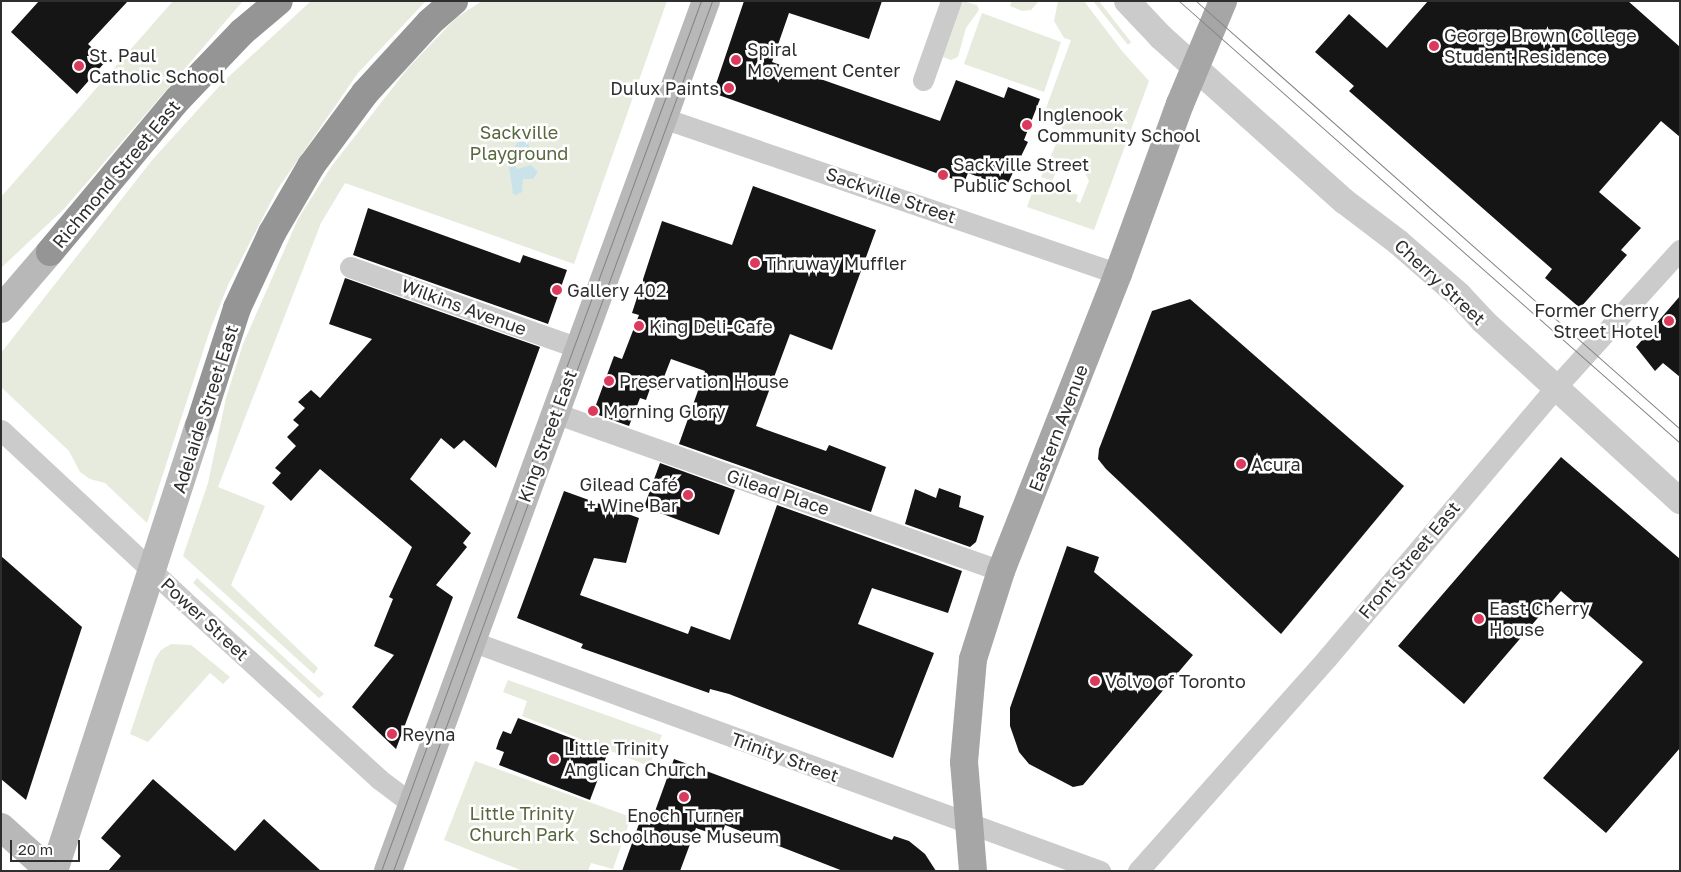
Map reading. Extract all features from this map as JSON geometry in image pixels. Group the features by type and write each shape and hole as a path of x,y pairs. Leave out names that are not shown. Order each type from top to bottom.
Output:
{"highway":[{"name":"Richmond Street East","path":"50,252 178,100 242,32 279,1"},
{"name":"Adelaide Street East","path":"199,426 237,308 272,233 302,183 365,93 430,22 454,1"}],"main road":[{"name":"King Street East","path":"388,871 706,1"},
{"name":"Eastern Avenue","path":"973,871 964,762 973,659 1001,571 1223,1"},
{"name":"Richmond Street East","path":"1,309 50,252"},
{"name":"Adelaide Street East","path":"52,871 154,571 199,426"},
{"path":"1,827 52,871"}],"street":[{"path":"923,80 951,1"},
{"name":"Cherry Street","path":"1127,1 1196,68 1344,201 1398,242 1452,289 1680,501"},
{"name":"Sackville Street","path":"663,118 1118,274"},
{"name":"Front Street East","path":"1138,871 1327,658 1556,387 1680,250"},
{"name":"Wilkins Avenue","path":"350,267 579,348"},
{"name":"Gilead Place","path":"555,413 1001,571"},
{"name":"Power Street","path":"1,430 379,779 412,804"},
{"name":"Trinity Street","path":"472,641 1100,871"}],"green space":[{"path":"173,1 243,1 64,209 1,268 1,197"},
{"path":"311,1 426,1 358,73 277,190 228,285 210,330 147,523 105,483 90,479 80,472 69,451 1,387 1,353 153,159 224,81"},
{"name":"Sackville Playground","path":"482,1 667,1 574,264 345,183 321,223 218,487 265,506 231,585 318,668 314,674 183,556 208,483 226,398 243,344 298,219 331,167 408,68 456,18"},
{"path":"963,1 977,5 979,10 966,28 958,57 951,60 943,57"},
{"path":"1012,1 1039,1 1031,10 1022,11 1010,6"},
{"path":"1058,1 1084,1 1122,51 1149,81 1094,230 1027,207 1034,187 1040,181 1078,195 1076,201 1080,203 1089,181 1084,170 1069,165 1057,170 1052,181 1041,177 1063,129 1046,108 1071,40 1064,38 1054,21"},
{"path":"1093,1 1099,1 1131,42 1128,45"},
{"path":"982,13 1061,42 1044,92 964,64"},
{"path":"197,578 324,694 319,698 193,583"},
{"path":"171,644 191,645 230,677 223,684 210,673 148,742 130,734 155,659 161,650"},
{"path":"508,680 662,735 649,766 522,716 527,701 503,692"},
{"name":"Little Trinity Church Park","path":"475,761 631,817 613,869 591,863 588,871 523,871 444,840"}],"water":[{"path":"525,125 530,129 527,138 532,157 525,161 515,158 512,163 518,169 531,165 538,172 533,179 523,179 522,192 516,195 513,194 508,159 519,140 520,129"}],"building":[{"path":"39,1 128,1 88,44 106,61 77,94 11,32"},
{"path":"744,1 882,1 869,39 789,13 772,62 940,121 956,80 1004,98 1008,87 1040,99 1024,140 1028,142 1006,187 968,173 964,183 713,93"},
{"path":"1428,1 1628,1 1680,47 1680,137 1661,121 1599,192 1641,228 1621,250 1627,255 1580,308 1545,278 1552,269 1349,91 1354,86 1315,52 1349,14 1387,48"},
{"path":"753,186 876,230 832,350 790,334 756,426 826,451 829,445 886,467 871,512 679,444 705,371 671,359 659,390 651,386 646,400 640,398 629,426 593,413 614,356 622,359 639,315 632,313 662,221 732,245"},
{"path":"368,208 520,263 523,255 567,270 548,324 353,255"},
{"path":"345,278 540,347 496,468 464,440 454,449 441,438 410,479 471,533 463,543 467,547 436,585 453,597 396,749 352,707 394,655 374,646 393,599 389,597 412,547 320,469 291,501 272,483 281,473 275,468 296,446 287,437 299,425 293,420 305,408 298,402 311,390 320,398 372,339 329,324"},
{"name":"Former Cherry Street Hotel","path":"1680,296 1680,377 1663,363 1655,371 1636,347"},
{"name":"Acura","path":"1190,299 1404,486 1281,634 1106,469 1098,459 1099,449 1152,311"},
{"name":"East Cherry House","path":"1561,457 1680,559 1680,748 1606,833 1543,778 1643,662 1561,591 1464,704 1398,646"},
{"path":"660,463 735,490 719,535 644,507"},
{"path":"939,488 961,496 959,507 984,516 976,542 970,547 905,524 915,489 936,498"},
{"path":"564,491 639,518 626,563 594,558 580,595 688,634 691,626 730,640 777,505 962,571 948,613 872,588 858,624 934,653 893,758 729,694 710,689 709,693 581,648 583,644 517,618"},
{"name":"Volvo of Toronto","path":"1067,546 1099,557 1094,572 1193,655 1083,785 1073,787 1029,764 1019,752 1010,726 1010,708"},
{"path":"1,556 82,627 26,800 1,779"},
{"name":"Little Trinity Anglican Church","path":"518,718 608,752 590,800 499,765 504,752 496,749 499,740 503,731 511,734"},
{"path":"674,759 892,840 894,836 909,841 925,854 936,871 843,871 725,825 721,837 696,828 680,871 622,871 640,821 650,825"},
{"path":"153,779 235,851 264,819 321,871 108,871 121,856 101,838"}],"tram line":[{"path":"381,871 701,1"},
{"path":"393,871 712,1"},
{"path":"1179,1 1680,443"},
{"path":"1196,1 1680,429"}],"place":[{"name":"George Brown College Student Residence","path":"1434,46"},
{"name":"Spiral Movement Center","path":"736,60"},
{"name":"St. Paul Catholic School","path":"79,66"},
{"name":"Dulux Paints","path":"729,88"},
{"name":"Inglenook Community School","path":"1027,125"},
{"name":"Sackville Street Public School","path":"943,175"},
{"name":"Thruway Muffler","path":"755,263"},
{"name":"Gallery 402","path":"557,290"},
{"name":"Former Cherry Street Hotel","path":"1669,321"},
{"name":"King Deli-Cafe","path":"639,326"},
{"name":"Preservation House","path":"609,381"},
{"name":"Morning Glory","path":"593,411"},
{"name":"Acura","path":"1241,464"},
{"name":"Gilead Café + Wine Bar","path":"688,495"},
{"name":"East Cherry House","path":"1479,619"},
{"name":"Volvo of Toronto","path":"1095,681"},
{"name":"Reyna","path":"392,734"},
{"name":"Little Trinity Anglican Church","path":"554,759"},
{"name":"Enoch Turner Schoolhouse Museum","path":"684,797"}]}
